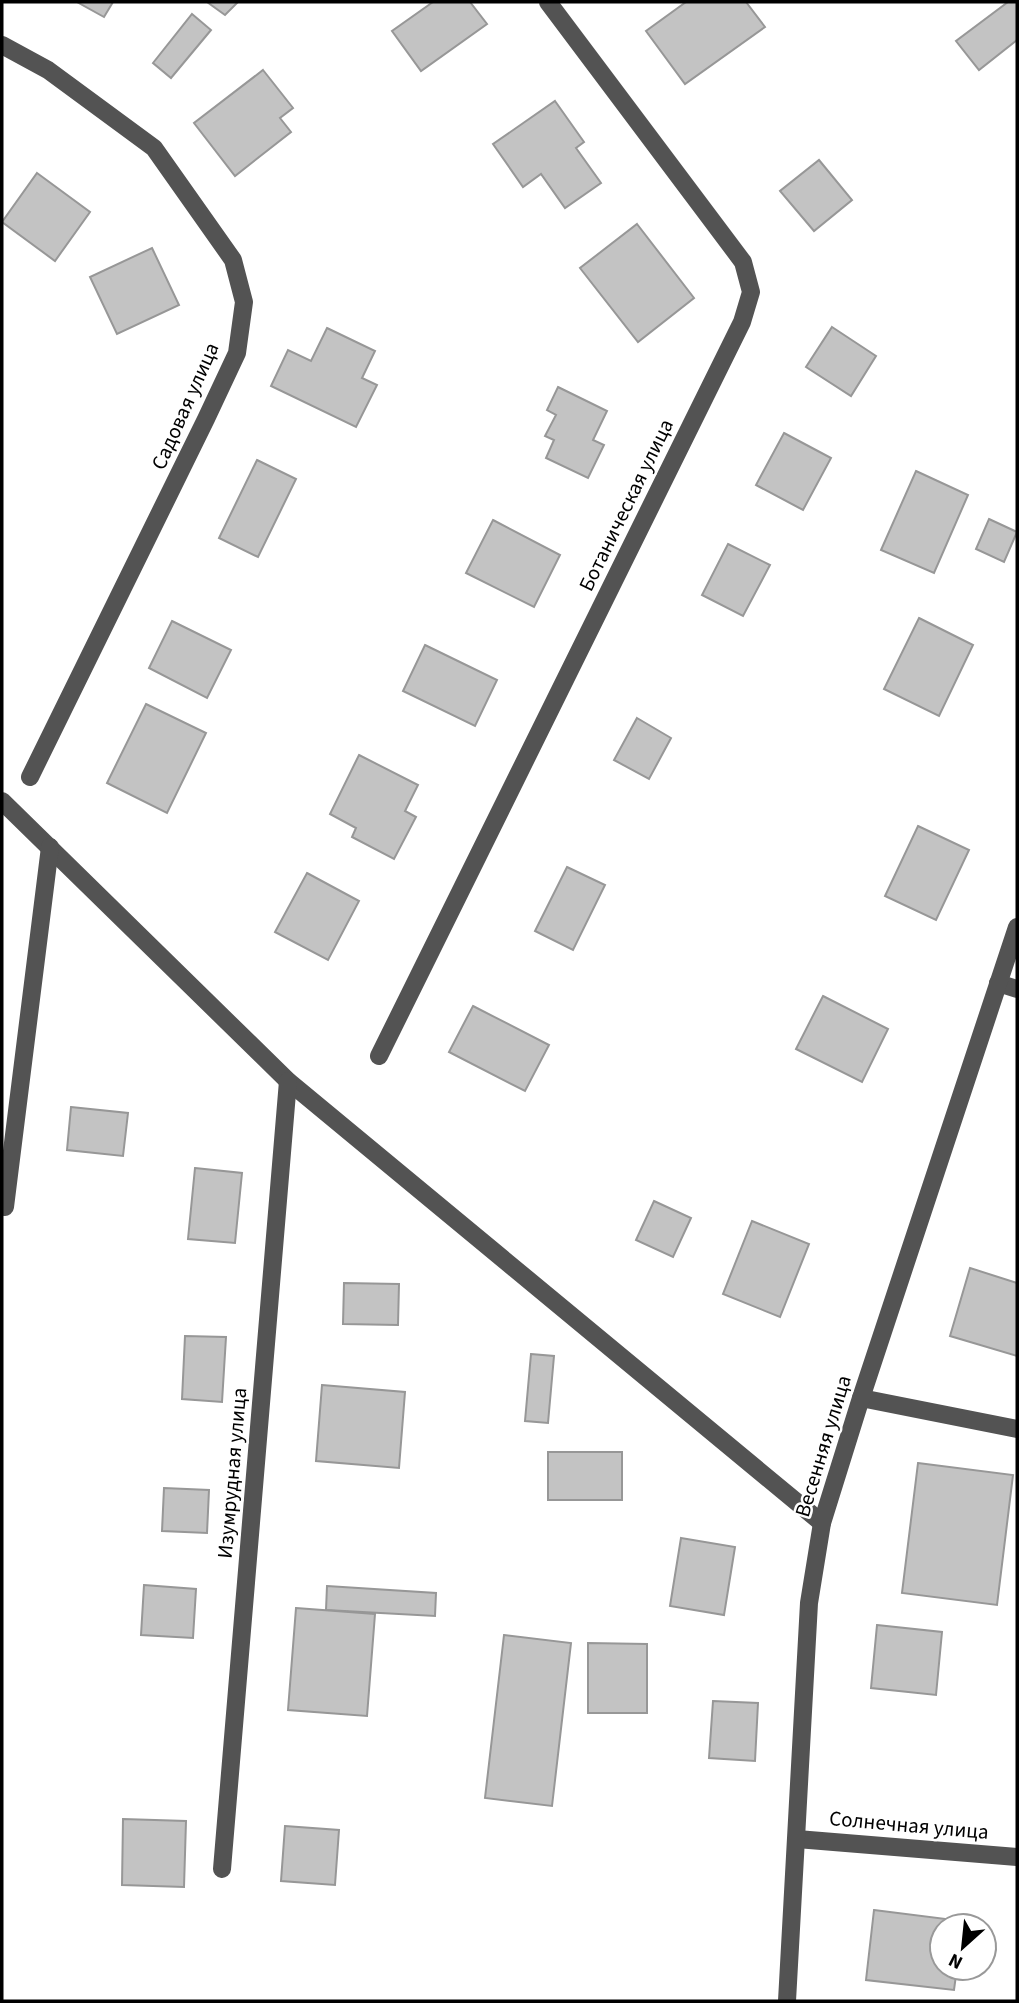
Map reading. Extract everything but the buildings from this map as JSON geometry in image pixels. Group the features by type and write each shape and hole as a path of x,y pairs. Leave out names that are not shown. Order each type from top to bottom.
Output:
{"street":[{"name":"Ботаническая улица","path":"379,1056 742,322 751,292 743,262 548,2"},
{"name":"Садовая улица","path":"2,45 48,70 154,148 233,260 244,302 237,353 30,777"},
{"path":"2,801 288,1080 822,1523"},
{"path":"5,1207 50,847"},
{"name":"Весенняя улица","path":"787,2001 809,1603 822,1523 1017,927"},
{"path":"998,983 1017,989"},
{"name":"Изумрудная улица","path":"222,1869 288,1080"},
{"path":"861,1398 1017,1429"},
{"name":"Солнечная улица","path":"797,1839 1017,1857"}]}
